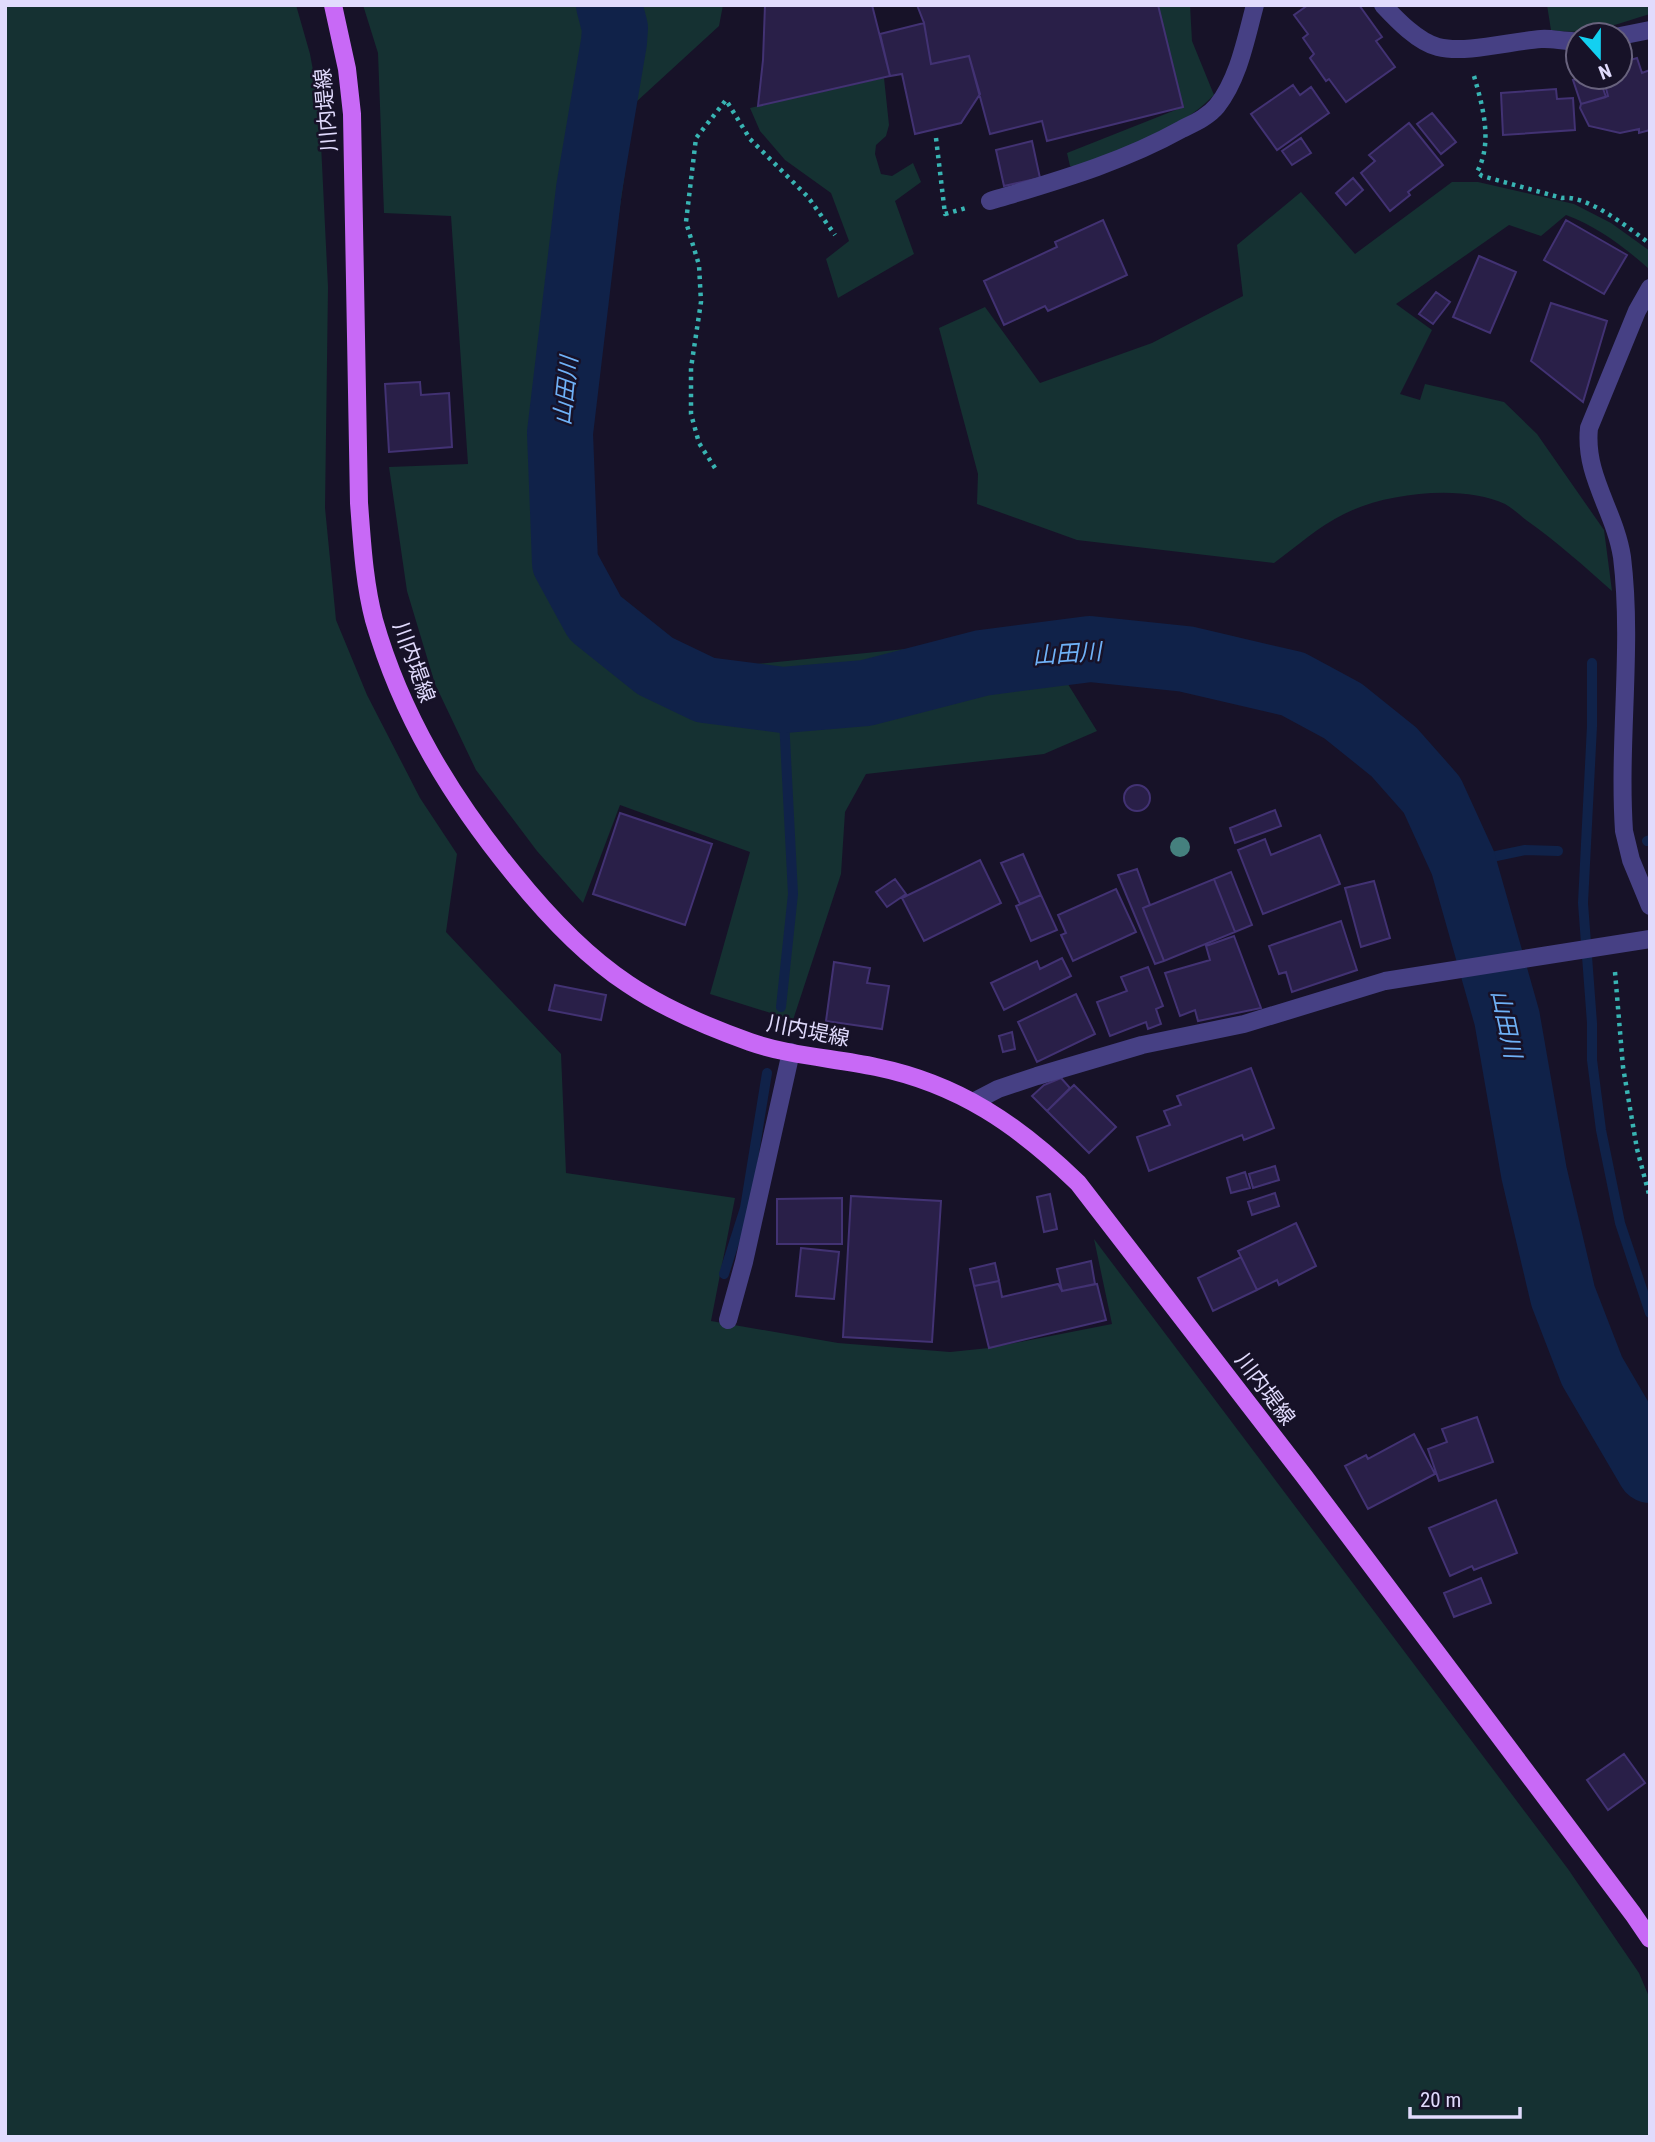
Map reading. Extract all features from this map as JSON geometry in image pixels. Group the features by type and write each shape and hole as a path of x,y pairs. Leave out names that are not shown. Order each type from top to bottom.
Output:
{"main road":[{"name":"川内堤線","path":"333,5 347,69 352,114 359,503 373,618 408,715 452,793 482,835 542,907 592,956 628,984 706,1026 753,1043 877,1067 937,1084 975,1101 1042,1148 1078,1182 1311,1486 1650,1939"}],"street":[{"path":"990,201 1102,167 1145,150 1203,117 1217,106 1231,83 1255,5"},
{"path":"1382,5 1424,41 1439,47 1470,47 1544,39 1564,42"},
{"path":"1650,288 1637,311 1589,428 1587,446 1593,473 1616,527 1621,556 1626,605 1623,831 1631,860 1650,906"},
{"path":"975,1101 998,1089 1142,1045 1244,1024 1385,981 1650,939"},
{"path":"728,1320 744,1262 791,1052"}],"path":[{"path":"1470,47 1486,136 1483,163 1478,172 1495,180 1580,202 1611,215 1650,244"},
{"path":"715,468 699,443 691,414 691,368 701,302 699,265 686,222 696,138 726,100 750,139 808,197 835,235"},
{"path":"936,138 946,215 990,201"},
{"path":"1612,947 1623,1067 1637,1149 1650,1198"}],"green space":[{"path":"5,5 296,5 310,54 319,103 328,287 325,508 336,620 367,695 420,798 457,854 446,932 561,1054 566,1173 735,1198 711,1321 838,1343 950,1352 989,1348 1112,1324 1094,1239 1568,1869 1639,1973 1650,1999 1650,2137 5,2137"},
{"path":"363,5 723,5 719,26 635,103 578,497 585,557 600,588 665,654 728,667 965,643 1013,672 1066,681 1097,731 1044,754 866,774 845,812 841,874 793,1020 710,994 750,852 620,805 583,903 537,851 476,770 435,684 407,591 389,467 468,464 451,216 384,213 378,53"},
{"path":"1158,5 1190,5 1192,41 1214,95 1200,108 1167,129 1078,166 1070,166 1067,153 1183,107"},
{"path":"1547,5 1650,5 1650,14 1626,21 1564,21 1564,31 1551,30"},
{"path":"884,78 889,125 886,136 876,145 875,154 881,174 892,176 913,163 921,182 895,201 914,254 838,298 826,259 849,241 831,193 785,160 760,131 750,108"},
{"path":"1452,182 1478,182 1574,204 1611,223 1650,251 1649,269 1610,238 1566,215 1541,236 1509,225 1396,304 1432,330 1400,394 1420,400 1425,384 1504,402 1537,434 1604,530 1612,591 1508,506 1467,494 1402,496 1361,507 1326,524 1274,563 1077,540 977,504 978,474 939,328 985,307 1040,383 1152,343 1243,296 1237,245 1301,192 1355,254"}],"building":[{"path":"765,5 872,5 890,76 758,106"},
{"path":"917,5 1158,5 1183,107 1047,141 1042,121 990,134 969,56 931,64 924,23"},
{"path":"1308,5 1359,5 1382,37 1376,41 1395,67 1346,102 1329,79 1326,81 1310,58 1314,54 1303,38 1308,34 1294,15"},
{"path":"924,23 931,64 969,56 980,94 961,123 915,134 902,74 890,76 880,34"},
{"path":"1637,58 1642,73 1650,70 1650,130 1620,133 1589,126 1580,108 1581,104 1608,96 1607,91 1634,91 1634,59"},
{"path":"1293,85 1300,95 1311,87 1329,113 1277,150 1251,114"},
{"path":"1556,89 1557,99 1573,98 1575,130 1503,135 1501,93"},
{"path":"1577,91 1604,91 1606,97 1581,104"},
{"path":"1432,113 1456,142 1441,154 1417,124"},
{"path":"1409,123 1443,165 1408,192 1410,195 1390,211 1361,173 1375,161 1369,155"},
{"path":"1301,138 1311,153 1292,165 1282,151"},
{"path":"1032,141 1040,178 1004,186 996,150"},
{"path":"1353,178 1363,190 1346,205 1336,193"},
{"path":"1103,220 1127,275 1048,311 1045,306 1004,325 984,281 1057,247 1055,242"},
{"path":"1566,220 1627,255 1604,294 1544,260"},
{"path":"1479,256 1516,272 1490,333 1453,317"},
{"path":"1436,292 1450,302 1433,324 1419,314"},
{"path":"1551,303 1607,321 1583,402 1531,361"},
{"path":"420,382 421,395 449,393 452,447 389,452 385,384"},
{"path":"1137,785 1146,789 1150,798 1146,807 1137,811 1128,807 1124,798 1128,789"},
{"path":"1275,810 1281,826 1235,843 1230,828"},
{"path":"620,813 712,844 685,925 593,894"},
{"path":"1320,835 1340,884 1263,914 1238,850 1265,839 1271,855"},
{"path":"1023,854 1041,895 1020,904 1001,863"},
{"path":"980,860 1001,903 924,941 902,898"},
{"path":"1137,869 1150,905 1143,908 1164,961 1155,964 1118,875"},
{"path":"1231,872 1252,925 1235,932 1214,879"},
{"path":"895,879 906,894 887,907 876,892"},
{"path":"1214,879 1235,932 1164,961 1143,908"},
{"path":"1374,881 1390,938 1361,947 1345,888"},
{"path":"1116,889 1136,932 1073,961 1061,935 1066,933 1058,915"},
{"path":"1041,895 1057,930 1031,941 1016,906"},
{"path":"1341,921 1357,970 1292,992 1286,972 1279,974 1269,946"},
{"path":"1234,936 1261,1008 1198,1021 1195,1010 1180,1016 1165,973 1210,960 1206,946"},
{"path":"1062,958 1071,976 1004,1010 991,983 1037,961 1040,969"},
{"path":"834,962 870,968 867,983 889,986 882,1029 826,1021"},
{"path":"1148,967 1163,1006 1156,1009 1161,1024 1148,1029 1146,1022 1110,1036 1097,1002 1127,991 1121,977"},
{"path":"555,985 606,995 601,1020 549,1010"},
{"path":"1076,994 1095,1034 1037,1062 1018,1022"},
{"path":"1012,1032 1015,1049 1003,1052 999,1036"},
{"path":"1251,1068 1274,1128 1244,1140 1242,1135 1149,1171 1137,1137 1170,1125 1164,1111 1181,1105 1177,1096"},
{"path":"1061,1078 1070,1088 1047,1111 1032,1096 1044,1085"},
{"path":"1074,1085 1116,1127 1089,1153 1047,1111"},
{"path":"1275,1166 1279,1180 1253,1188 1249,1174"},
{"path":"1245,1172 1250,1188 1231,1193 1227,1178"},
{"path":"1275,1193 1279,1206 1252,1215 1248,1202"},
{"path":"1050,1194 1057,1229 1044,1232 1037,1197"},
{"path":"851,1196 941,1201 932,1342 843,1337"},
{"path":"842,1198 842,1244 777,1244 777,1199"},
{"path":"1296,1223 1316,1266 1279,1285 1277,1280 1257,1290 1238,1251"},
{"path":"801,1248 839,1252 834,1299 796,1296"},
{"path":"1241,1257 1257,1290 1213,1311 1198,1278"},
{"path":"1091,1261 1095,1284 1062,1291 1057,1269"},
{"path":"995,1263 999,1281 974,1286 970,1269"},
{"path":"999,1281 1002,1297 1058,1284 1062,1291 1097,1284 1106,1320 989,1348 974,1286"},
{"path":"1477,1417 1493,1462 1439,1481 1428,1449 1447,1442 1442,1429"},
{"path":"1414,1434 1435,1474 1368,1509 1345,1466 1366,1455 1368,1459"},
{"path":"1496,1500 1517,1553 1474,1570 1472,1566 1450,1576 1429,1528"},
{"path":"1481,1578 1491,1603 1454,1617 1444,1593"},
{"path":"1624,1754 1645,1783 1608,1810 1587,1780"}],"waterway":[{"name":"山田川","path":"609,5 615,28 614,42 589,189 560,433 565,563 595,618 655,666 705,690 783,700 866,693 982,663 1090,649 1186,659 1293,684 1343,711 1394,752 1432,795 1463,863 1507,1018 1534,1173 1563,1296 1592,1371 1650,1470"},
{"path":"1592,663 1592,726 1583,903 1592,1023 1592,1060 1601,1130 1620,1223 1650,1313"},
{"path":"781,1007 793,894 783,700"},
{"path":"1463,863 1525,850 1558,851"},
{"path":"724,1274 745,1208 767,1073"}]}
